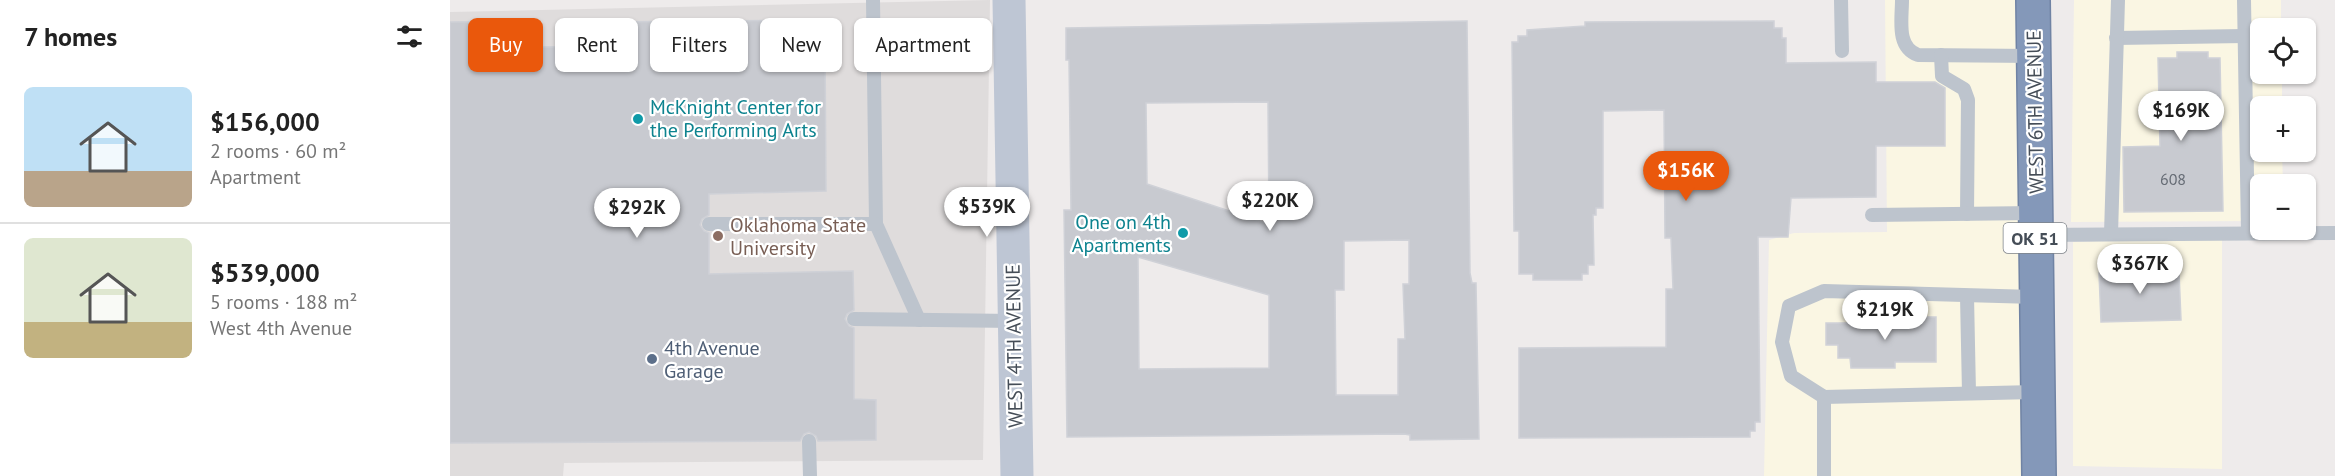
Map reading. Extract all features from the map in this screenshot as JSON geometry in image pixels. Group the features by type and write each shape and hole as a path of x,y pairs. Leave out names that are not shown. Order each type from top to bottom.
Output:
{"highway":[{"name":"WEST 6TH AVENUE","path":"2033,0 2039,476"}],"street":[{"name":"WEST 4TH AVENUE","path":"1009,0 1017,476"}],"lane":[{"path":"873,0 876,224 919,320"},
{"path":"1841,0 1842,51"},
{"path":"1902,0 1903,45 1908,51 1918,55 2034,56"},
{"path":"2111,234 2118,0"},
{"path":"2244,0 2248,233"},
{"path":"2116,38 2244,36"},
{"path":"1941,55 1942,76 1964,89 1968,100 1967,214"},
{"path":"1872,215 1967,214 2111,234 2335,233"},
{"path":"709,224 876,224"},
{"path":"2036,297 1824,291 1789,306 1782,342 1791,376 1824,396 2037,392"},
{"path":"1967,296 1969,393"},
{"path":"854,319 1014,321"},
{"path":"1824,396 1824,476"},
{"path":"809,441 810,476"}],"shaded area":[{"name":"Oklahoma State University","path":"990,0 990,18 854,18 854,72 989,72 983,460 564,463 563,476 450,476 450,12"},
{"path":"1885,0 2031,0 2036,476 1764,476 1769,240 1794,233 1887,232"},
{"path":"2074,0 2281,0 2281,18 2250,18 2250,84 2282,84 2282,96 2250,96 2250,162 2282,162 2283,174 2250,174 2250,221 2071,222"},
{"path":"2222,236 2222,469 2073,466 2073,242"}],"building":[{"path":"760,20 760,72 825,72 826,191 709,194 709,215 702,219 700,225 704,231 709,233 709,274 853,271 854,310 847,314 845,319 849,326 854,328 854,399 876,400 876,440 818,441 816,436 809,432 804,434 800,441 450,443 450,22 468,22 468,72 543,72 543,47 555,47 555,72 638,72 638,22 650,22 650,72 748,72 748,21"},
{"name":"One on 4th Apartments","path":"1467,21 1470,273 1472,283 1476,283 1479,439 1410,440 1410,435 1404,434 1067,437 1064,210 1071,210 1069,60 1066,60 1066,28","holes":["1268,102 1269,224 1147,184 1146,103","1409,240 1409,284 1403,284 1405,339 1398,339 1398,395 1336,395 1335,290 1344,290 1344,241","1138,257 1269,295 1269,368 1139,369"]},
{"path":"1774,21 1774,28 1782,28 1782,38 1786,38 1786,63 1876,62 1876,82 1935,82 1945,88 1945,146 1876,146 1876,197 1791,198 1788,237 1758,237 1760,422 1755,422 1755,431 1750,431 1750,437 1519,438 1519,348 1666,347 1666,289 1673,289 1671,238 1665,238 1664,110 1603,111 1603,208 1596,208 1596,215 1593,215 1594,265 1588,265 1588,274 1582,274 1582,280 1533,280 1533,274 1519,274 1519,231 1514,231 1512,42 1518,42 1518,36 1527,36 1527,30 1585,26 1585,22"},
{"path":"2177,52 2208,52 2208,58 2220,58 2223,211 2124,212 2123,147 2160,146 2158,58 2177,58"},
{"path":"2154,262 2155,273 2179,272 2181,320 2101,322 2099,273 2124,272 2123,264"},
{"path":"1880,317 1936,317 1936,362 1895,362 1895,368 1851,368 1850,358 1838,358 1838,345 1826,345 1826,323 1880,320"}],"place":[{"name":"McKnight Center for the Performing Arts","path":"638,119"},
{"name":"One on 4th Apartments","path":"1183,233"},
{"name":"Oklahoma State University","path":"718,236"},
{"name":"4th Avenue Garage","path":"652,359"}]}
